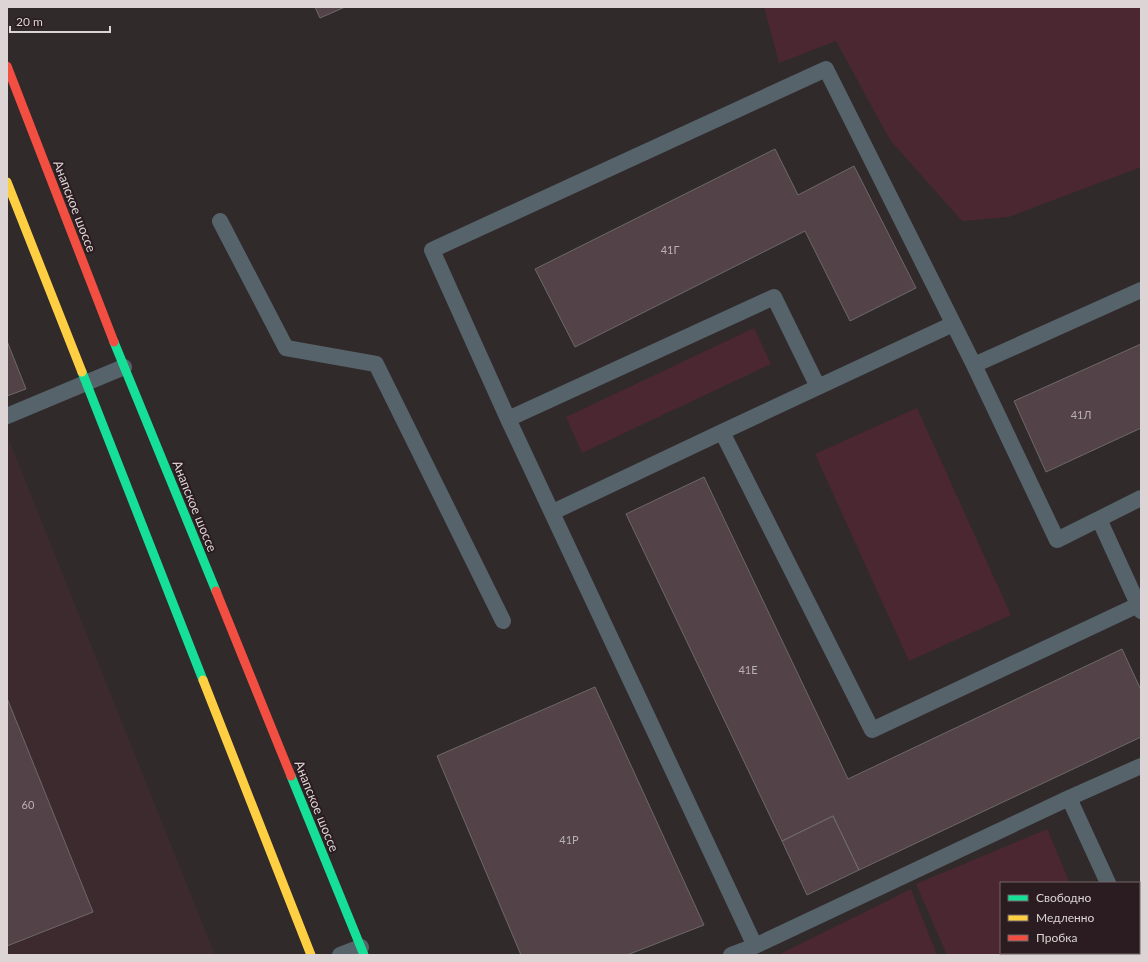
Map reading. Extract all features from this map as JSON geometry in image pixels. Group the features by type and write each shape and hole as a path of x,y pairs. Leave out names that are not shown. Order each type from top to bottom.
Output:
{"highway":[{"name":"Анапское шоссе","path":"7,66 124,367 362,951"},
{"path":"7,182 311,955"}],"lane":[{"path":"755,946 553,512 508,419 432,250 826,69 974,365 1057,540 1141,498"},
{"path":"220,221 286,348 376,364 503,621"},
{"path":"974,365 1141,290"},
{"path":"508,419 774,297 818,387"},
{"path":"553,512 953,324"},
{"path":"7,416 124,367"},
{"path":"722,432 872,730 1140,608 1099,519"},
{"path":"731,955 755,946 1069,798 1141,766"},
{"path":"1069,798 1108,882"},
{"path":"340,955 362,951"}],"shaded area":[{"path":"764,7 1141,7 1141,167 1009,217 962,221 890,140 836,41 779,63"},
{"path":"754,328 771,364 582,453 566,417"},
{"path":"917,408 1011,615 909,661 815,454"},
{"path":"7,435 215,955 7,955"},
{"path":"1047,829 1070,882 1000,882 1000,954 1101,955 947,955 916,884"},
{"path":"911,889 937,955 778,955"}],"building":[{"path":"315,7 345,7 320,18"},
{"path":"775,149 798,195 854,166 916,288 850,321 805,231 575,347 535,269"},
{"path":"7,341 26,389 7,396"},
{"path":"1141,344 1141,428 1046,472 1014,401"},
{"path":"704,477 848,779 1122,649 1141,690 1141,737 859,870 833,816 782,841 626,514"},
{"path":"595,687 704,925 627,955 521,955 437,756"},
{"path":"7,698 93,912 7,946"},
{"path":"833,816 859,870 807,895 782,841"}],"traffic: fast":[{"path":"114,342 216,591"},
{"path":"82,372 203,680"},
{"path":"291,776 364,955"}],"traffic: slow":[{"path":"7,182 82,372"},
{"path":"203,680 311,955"}],"traffic: jam":[{"path":"7,66 114,342"},
{"path":"216,591 291,776"}]}
